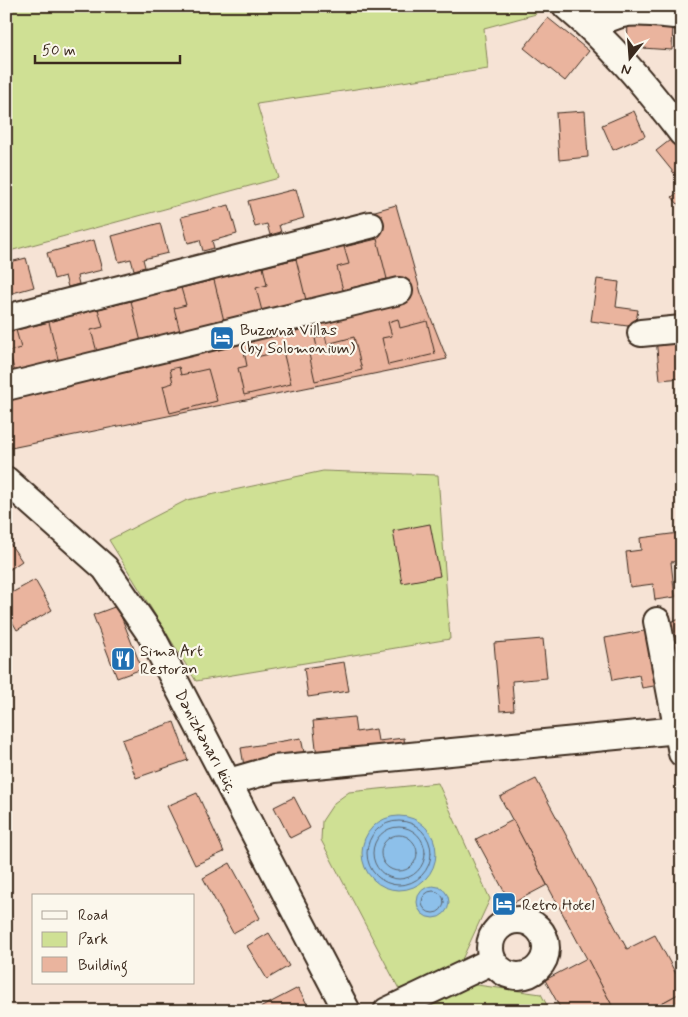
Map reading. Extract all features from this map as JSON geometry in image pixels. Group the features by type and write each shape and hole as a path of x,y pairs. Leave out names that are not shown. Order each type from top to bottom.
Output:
{"street":[{"path":"566,6 593,30 636,74 682,133"},
{"path":"593,30 604,19 614,14 629,12 682,16"},
{"path":"6,318 370,224"},
{"path":"6,387 399,290"},
{"path":"642,333 682,329"},
{"name":"Dənizkənarı küç.","path":"6,480 96,558 122,590 151,635 348,1011"},
{"path":"229,782 274,769 680,742 657,621"},
{"path":"387,1011 492,961"}],"green space":[{"path":"6,6 531,6 536,14 484,28 488,69 257,104 279,178 6,252"},
{"path":"323,471 438,475 450,639 196,681 109,540 187,500"},
{"path":"438,783 490,899 459,966 399,989 321,840 322,821 334,803 349,792"},
{"path":"470,984 541,994 550,1011 415,1011"}],"water":[{"path":"399,816 420,822 430,832 436,853 430,874 420,884 399,890 378,884 368,874 362,853 368,832 378,822"},
{"path":"433,886 445,890 449,902 445,914 433,918 421,914 417,902 421,890"}],"building":[{"path":"548,18 589,51 565,81 524,48"},
{"path":"628,21 673,24 672,50 627,47"},
{"path":"585,111 588,157 559,160 556,113"},
{"path":"634,111 645,136 613,150 602,125"},
{"path":"674,137 682,147 682,183 656,151"},
{"path":"296,189 304,218 279,225 281,232 270,235 267,224 255,227 248,201"},
{"path":"682,189 682,209 672,197"},
{"path":"229,205 237,234 212,241 214,248 203,251 200,240 188,243 181,217"},
{"name":"Buzovna Villas (by Solomonium)","path":"396,205 421,293 447,359 6,449 6,317"},
{"path":"160,223 168,253 143,259 145,267 134,270 131,259 119,262 112,236"},
{"path":"377,239 387,279 343,290 337,267 349,264 344,247"},
{"path":"94,240 102,270 77,276 79,284 68,287 65,276 54,279 47,253"},
{"path":"26,258 34,287 9,294 11,301 6,303 6,263"},
{"path":"296,259 306,300 262,311 256,288 267,285 263,267"},
{"path":"597,279 619,282 616,307 638,310 635,327 591,321"},
{"path":"214,280 224,321 180,331 174,308 186,305 181,288"},
{"path":"131,301 141,342 97,352 91,330 103,327 98,309"},
{"path":"398,319 400,328 427,321 435,354 388,365 382,338 392,336 388,322"},
{"path":"49,322 59,363 15,373 9,351 21,348 16,330"},
{"path":"325,335 327,344 354,337 362,370 315,381 309,354 318,352 315,338"},
{"path":"682,335 682,378 660,380 656,338"},
{"path":"254,349 256,357 283,351 291,384 244,395 238,368 247,366 244,351"},
{"path":"179,367 181,375 208,369 217,401 170,413 163,386 173,383 170,369"},
{"path":"430,524 440,576 402,583 393,531"},
{"path":"679,533 682,561 671,562 675,597 655,600 653,584 630,587 626,552 641,550 640,538"},
{"path":"6,538 22,561 6,572"},
{"path":"35,580 52,610 17,630 6,611 6,596"},
{"path":"117,606 142,669 117,678 93,615"},
{"path":"682,619 682,670 678,670 668,622"},
{"path":"649,630 660,685 642,688 639,675 613,680 605,638"},
{"path":"543,639 547,678 512,681 514,710 500,711 494,643"},
{"path":"344,662 349,691 308,697 304,668"},
{"path":"354,717 356,732 376,729 378,741 404,738 405,748 317,757 313,721"},
{"path":"174,722 188,760 136,778 122,740"},
{"path":"301,738 305,757 244,766 241,748"},
{"path":"536,779 627,949 655,935 682,985 682,992 647,1011 615,1011 500,797"},
{"path":"197,793 224,852 195,865 167,806"},
{"path":"294,797 310,828 290,838 274,807"},
{"path":"513,820 547,885 511,904 476,839"},
{"path":"230,863 260,918 233,933 203,878"},
{"path":"269,933 289,966 267,979 247,946"},
{"path":"587,958 615,1011 562,1011 545,980"},
{"path":"298,988 311,1011 256,1011 256,1010"},
{"path":"682,992 682,1011 647,1011"}],"place":[{"name":"Buzovna Villas (by Solomonium)","path":"222,338"},
{"name":"Sima Art Restoran","path":"123,659"},
{"name":"Retro Hotel","path":"504,904"}]}
